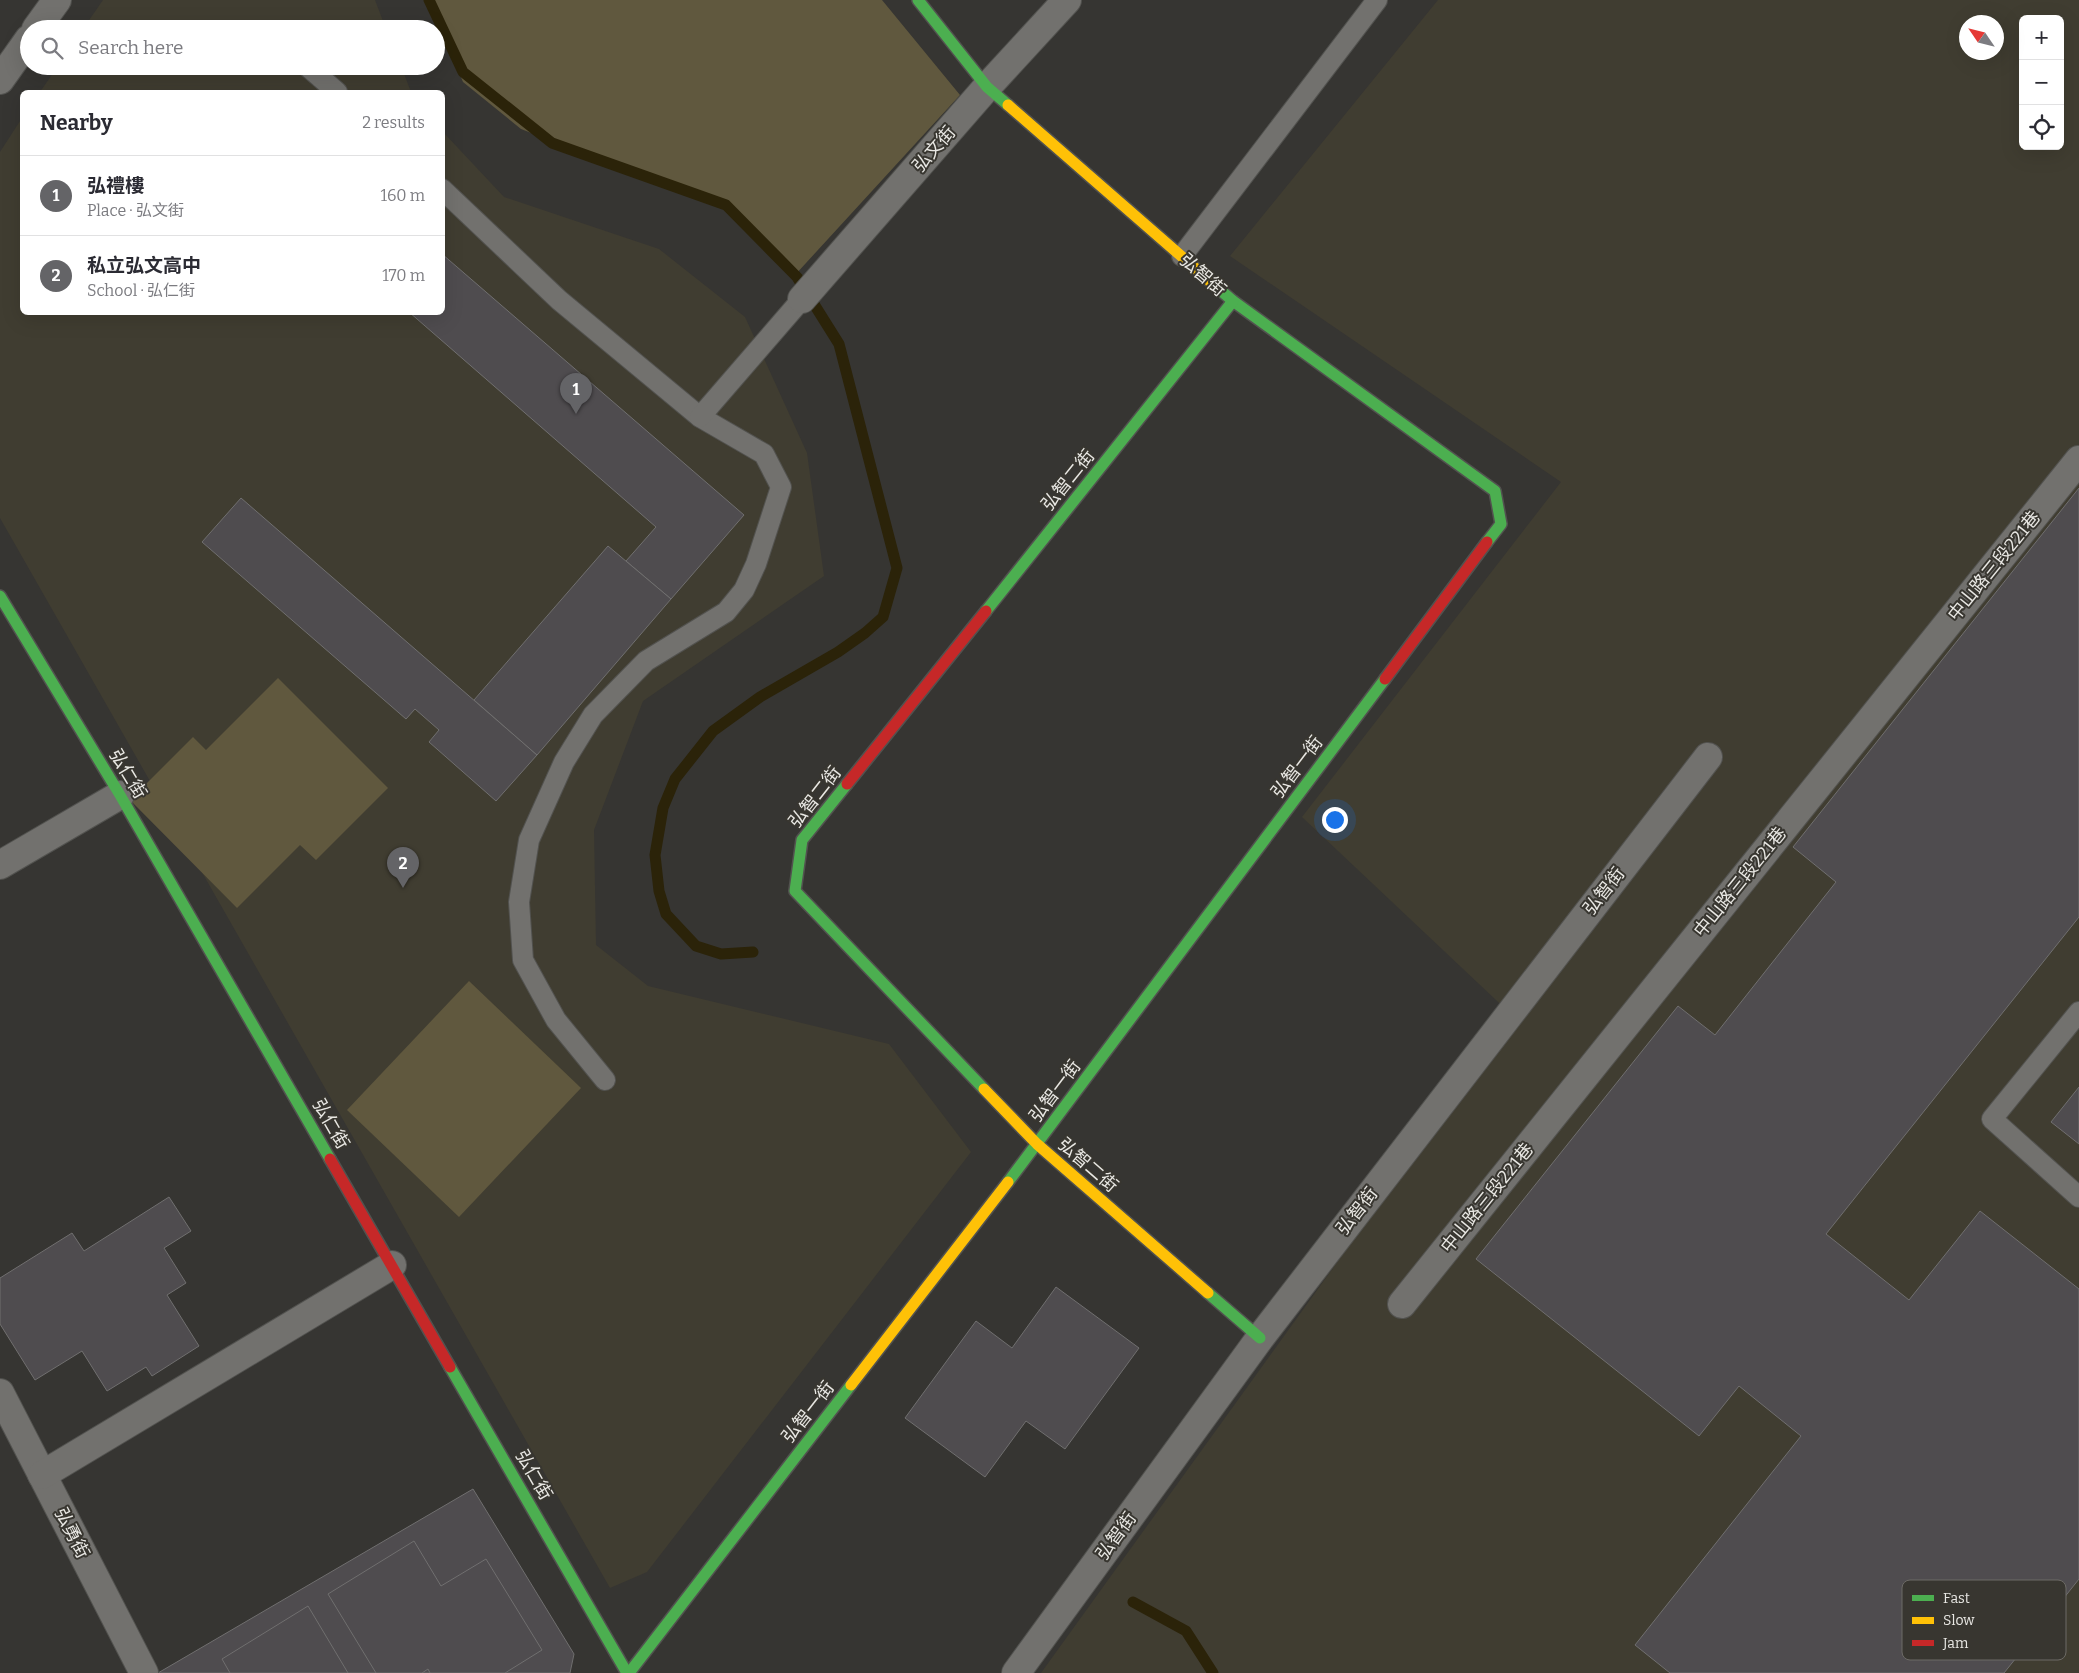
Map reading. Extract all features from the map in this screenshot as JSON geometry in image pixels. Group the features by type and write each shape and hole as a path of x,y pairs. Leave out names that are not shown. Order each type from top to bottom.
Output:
{"street":[{"path":"42,20 56,0"},
{"name":"弘智街","path":"918,0 987,87 1233,301 1495,491 1501,524"},
{"name":"弘文街","path":"802,299 987,87 1067,0"},
{"path":"0,80 20,52"},
{"name":"弘智二街","path":"1233,301 802,840 795,891 1037,1144 1260,1338"},
{"name":"中山路三段221巷","path":"1402,1304 2079,460"},
{"name":"弘智一街","path":"628,1673 1037,1144 1501,524"},
{"name":"弘仁街","path":"0,596 120,795 628,1673"},
{"name":"弘智街","path":"1016,1673 1260,1338 1708,757"},
{"path":"0,865 120,795"},
{"path":"42,1475 392,1265"},
{"name":"弘勇街","path":"0,1393 144,1673"}],"lane":[{"path":"1182,256 1377,0"},
{"path":"317,75 335,90"},
{"path":"445,192 559,300 700,417 764,454 781,487 756,564 744,590 726,612 646,661 593,715 564,762 529,840 519,902 523,960 556,1020 605,1080"},
{"path":"700,417 802,299"},
{"path":"2079,1012 1992,1119 2079,1197"}],"shaded area":[{"path":"103,0 375,0 383,20 89,20"},
{"path":"429,0 882,0 960,95 795,275 723,208 521,129 463,82 445,39 445,20 437,20"},
{"path":"1438,0 2079,0 2079,1673 1041,1673 1514,1017 1302,817 1561,482 1230,256"},
{"path":"52,75 404,75 410,90 41,90"},
{"path":"20,121 20,315 445,315 445,134 504,197 659,249 745,317 807,453 824,576 643,701 594,830 596,945 648,986 889,1044 971,1152 647,1572 610,1588 0,518 0,152"},
{"path":"278,678 388,788 316,860 300,845 237,908 130,800 193,737 206,750"},
{"path":"469,981 581,1088 459,1217 347,1110"}],"building":[{"path":"445,257 744,515 671,599 626,561 656,527 412,315 445,315"},
{"path":"2079,488 2079,917 1826,1234 1909,1300 1980,1211 2079,1289 2079,1579 2066,1595 2066,1580 1902,1580 1902,1660 2014,1660 2004,1673 1670,1673 1635,1645 1801,1436 1739,1386 1699,1436 1476,1259 1678,1006 1715,1035 1836,882 1793,847"},
{"path":"241,498 537,755 496,801 429,742 439,730 415,709 406,719 202,542"},
{"path":"608,546 671,599 537,755 474,700"},
{"path":"2079,1087 2079,1144 2051,1122"},
{"path":"169,1197 191,1231 164,1248 186,1283 167,1295 199,1346 152,1376 146,1367 107,1391 82,1351 35,1380 0,1324 0,1278 72,1233 84,1251"},
{"path":"1056,1287 1139,1348 1065,1449 1026,1421 985,1477 905,1418 976,1321 1012,1348"},
{"path":"473,1489 574,1654 570,1673 158,1673"},
{"path":"414,1541 441,1586 486,1559 542,1650 505,1673 430,1673 428,1669 422,1673 376,1673 328,1594"},
{"path":"308,1606 348,1673 230,1673 222,1659"}],"waterway":[{"path":"429,0 438,20"},
{"path":"445,34 463,72 552,143 726,205 797,277 839,344 897,568 883,617 865,633 838,652 760,697 713,731 675,779 663,808 655,855 659,891 666,914 696,946 721,954 753,952"},
{"path":"1133,1602 1186,1631 1213,1673"}],"traffic: fast":[{"path":"918,0 987,87 1008,105"},
{"path":"1219,289 1495,491 1501,524 1487,542"},
{"path":"986,611 1233,301"},
{"path":"0,596 120,795 330,1159"},
{"path":"1008,1182 1385,679"},
{"path":"847,784 802,840 795,891 984,1089"},
{"path":"1208,1293 1260,1338"},
{"path":"450,1367 627,1673"},
{"path":"629,1673 851,1385"}],"traffic: slow":[{"path":"1008,105 1219,289"},
{"path":"984,1089 1037,1144 1208,1293"},
{"path":"851,1385 1008,1182"}],"traffic: jam":[{"path":"1385,679 1487,542"},
{"path":"847,784 986,611"},
{"path":"330,1159 450,1367"}],"place":[{"name":"弘禮樓","path":"576,414"},
{"name":"私立弘文高中","path":"403,888"}]}
